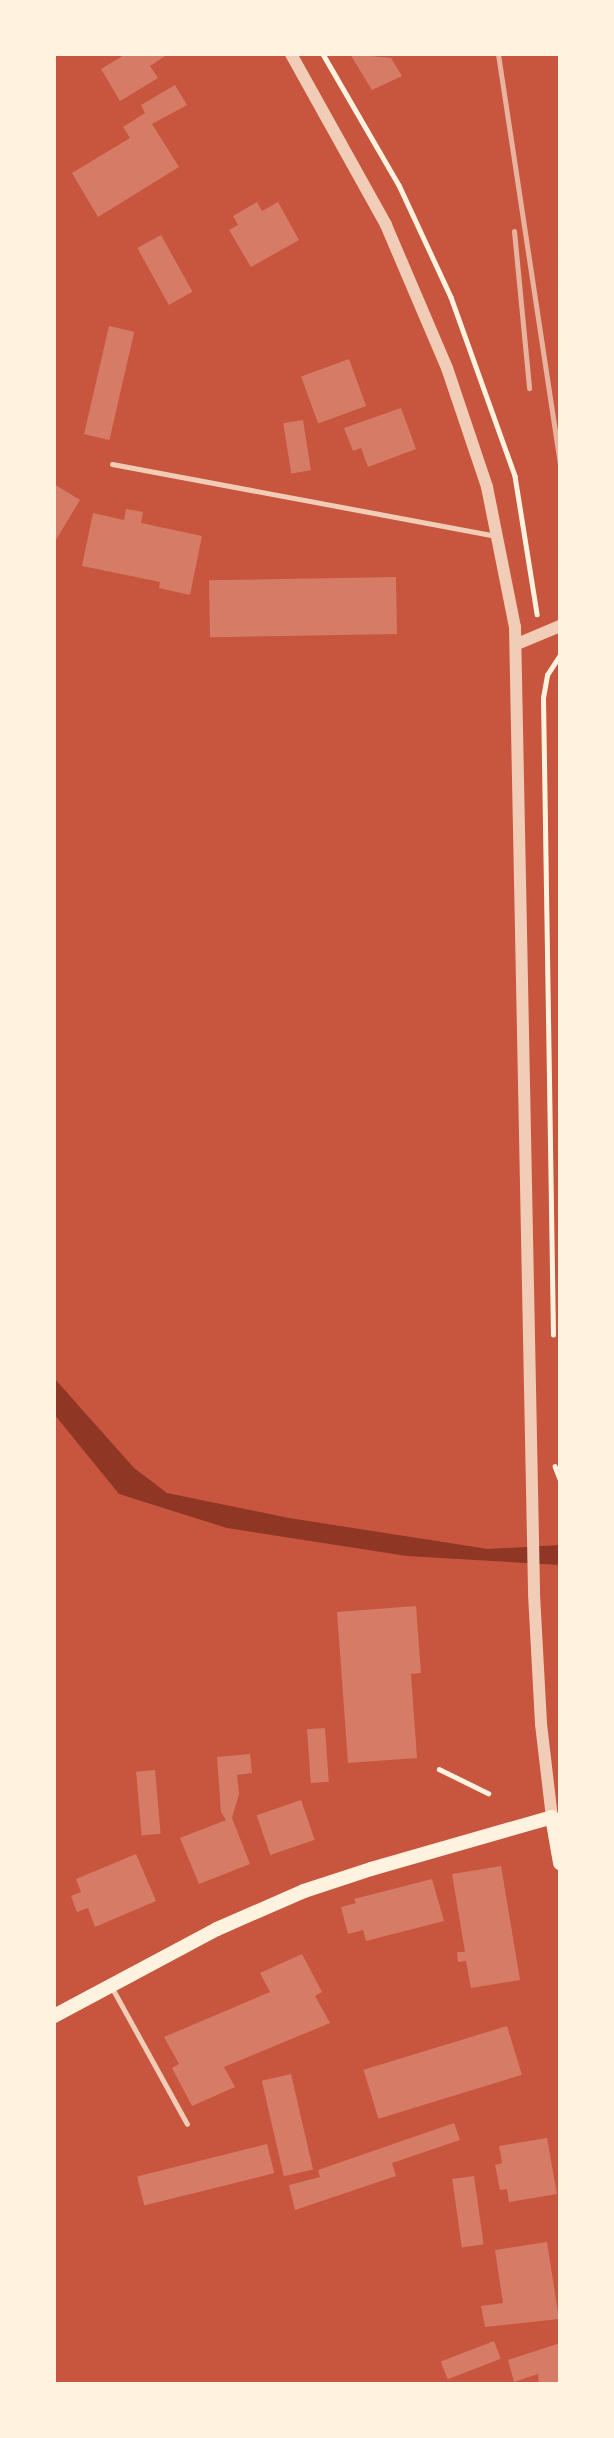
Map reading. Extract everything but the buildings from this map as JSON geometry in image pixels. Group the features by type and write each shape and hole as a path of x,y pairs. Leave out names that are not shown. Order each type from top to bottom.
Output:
{"main road":[{"path":"54,2016 217,1929 304,1891 552,1817 560,1863"}],"street":[{"path":"291,54 412,279 472,437 499,536 517,644 534,1594 541,1724 552,1817"},
{"path":"517,644 560,626"}],"lane":[{"path":"112,464 499,536"},
{"path":"110,1985 187,2124"}],"path":[{"path":"554,1345 543,698 547,675 560,656"},
{"path":"554,1453 560,1479"},
{"path":"439,1769 488,1793"}],"shaded area":[{"path":"54,1378 134,1468 167,1493 289,1518 488,1549 560,1545 560,1565 407,1556 227,1528 119,1494 54,1414"}],"railway":[{"path":"498,54 560,463"},
{"path":"514,231 529,388"}]}
